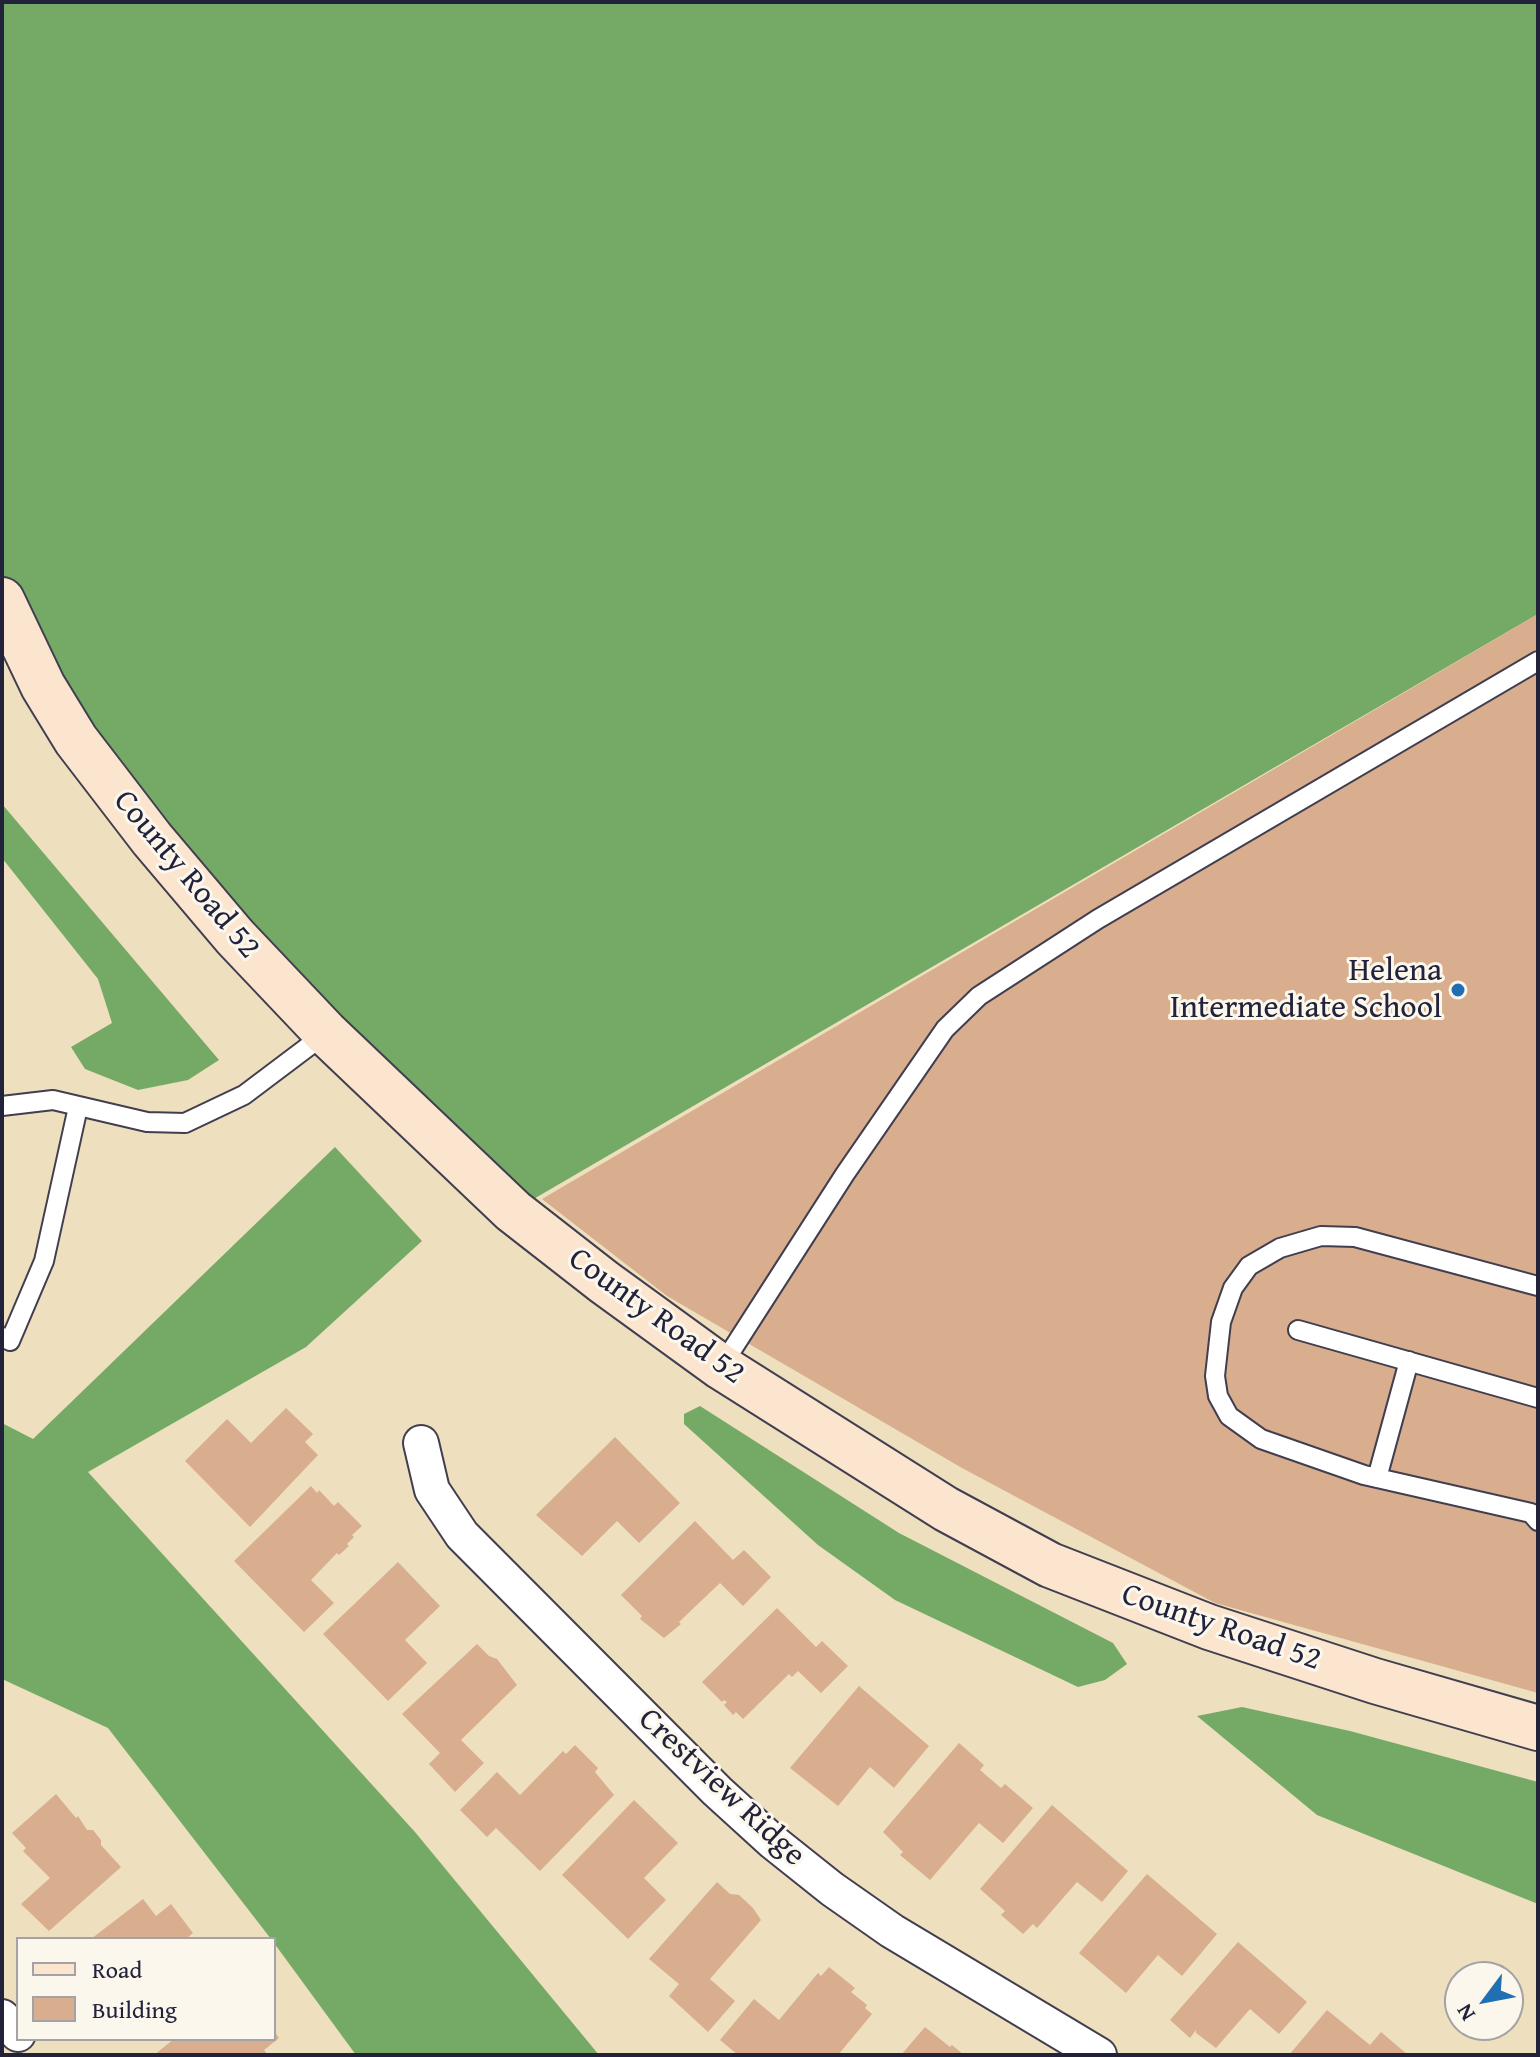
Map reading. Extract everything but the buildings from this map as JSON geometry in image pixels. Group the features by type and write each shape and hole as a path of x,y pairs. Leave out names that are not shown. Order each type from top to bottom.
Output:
{"main road":[{"name":"County Road 52","path":"2,600 43,686 76,740 106,782 235,937 326,1033 513,1211 604,1282 721,1367 946,1509 1050,1565 1209,1627 1375,1681 1538,1728"}],"street":[{"name":"Crestview Ridge","path":"421,1443 432,1490 462,1535 706,1780 773,1842 892,1931 1099,2055"},
{"path":"2,2017 16,2032"}],"lane":[{"path":"721,1367 845,1174 945,1029 979,996 1098,919 1538,661"},
{"path":"2,1106 53,1100 147,1122 185,1123 244,1095 326,1033"},
{"path":"2,1337 10,1341 44,1261 78,1107"},
{"path":"1536,1516 1377,1478 1297,1454 1261,1439 1229,1416 1218,1396 1215,1376 1221,1322 1233,1288 1249,1266 1280,1248 1321,1236 1355,1237 1538,1286"},
{"path":"1298,1330 1538,1398"},
{"path":"1377,1478 1409,1361"}],"green space":[{"path":"2,2 1538,2 1538,614 513,1211 152,839 2,592"},
{"path":"2,804 219,1060 188,1080 138,1090 85,1069 71,1047 112,1023 98,979 2,858"},
{"path":"335,1147 422,1241 306,1347 88,1472 415,1832 599,2055 356,2055 276,1946 276,1937 269,1937 108,1728 2,1679 2,1423 33,1439"},
{"path":"700,1406 899,1533 1113,1643 1127,1664 1105,1680 1078,1687 895,1600 818,1545 684,1424 684,1414"},
{"path":"1242,1707 1350,1731 1538,1782 1538,1904 1317,1815 1197,1716"}],"place":[{"name":"Helena Intermediate School","path":"1458,990"}]}
